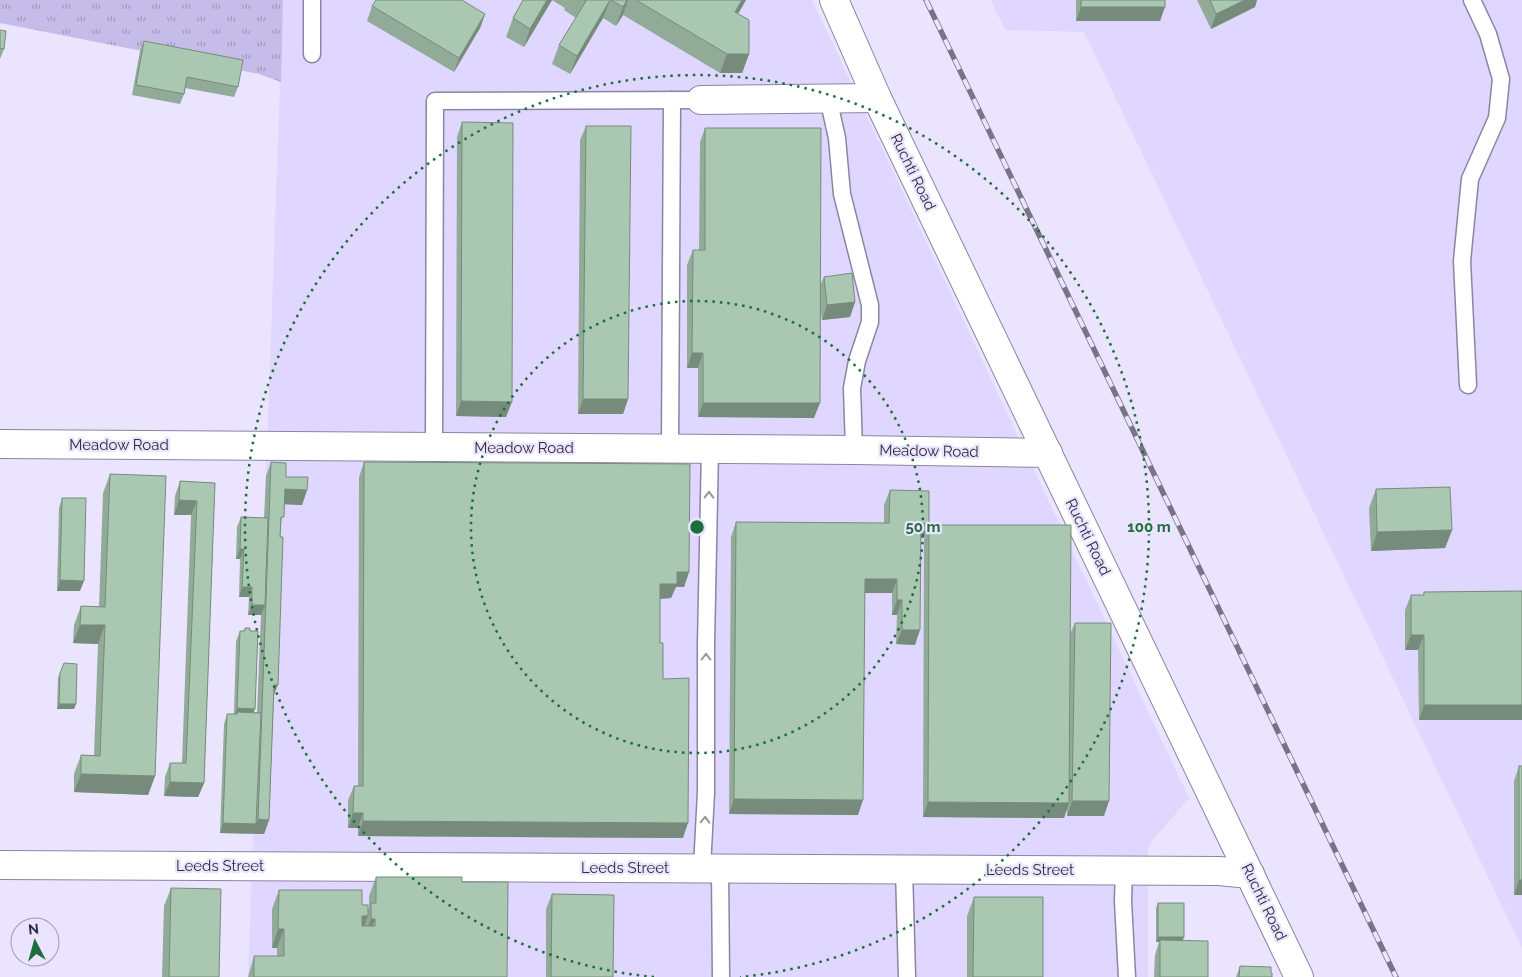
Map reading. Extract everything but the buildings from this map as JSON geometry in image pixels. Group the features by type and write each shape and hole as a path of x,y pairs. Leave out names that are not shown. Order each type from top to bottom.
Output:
{"street":[{"name":"Ruchti Road","path":"834,0 877,98 1300,977"},
{"path":"701,100 877,98"},
{"name":"Meadow Road","path":"0,444 670,448 1048,453"},
{"name":"Leeds Street","path":"0,865 1124,870 1219,871 1250,874"}],"lane":[{"path":"312,0 312,54"},
{"path":"1468,385 1462,261 1470,179 1496,118 1501,79 1488,34 1472,0"},
{"path":"828,98 837,138 842,194 870,305 870,322 857,361 852,388 854,450"},
{"path":"670,448 672,100"},
{"path":"434,447 435,101 701,100"},
{"path":"710,449 706,644 706,792 721,977"},
{"path":"904,870 907,977"},
{"path":"1124,870 1127,977"}],"shaded area":[{"path":"283,0 812,0 1189,798 1148,846 1148,977 248,977"},
{"path":"991,0 1522,0 1522,948 1084,32 1005,30"}],"green space":[{"path":"0,0 283,0 281,82 259,74 0,23"}],"railway":[{"path":"926,0 1396,977"}]}
